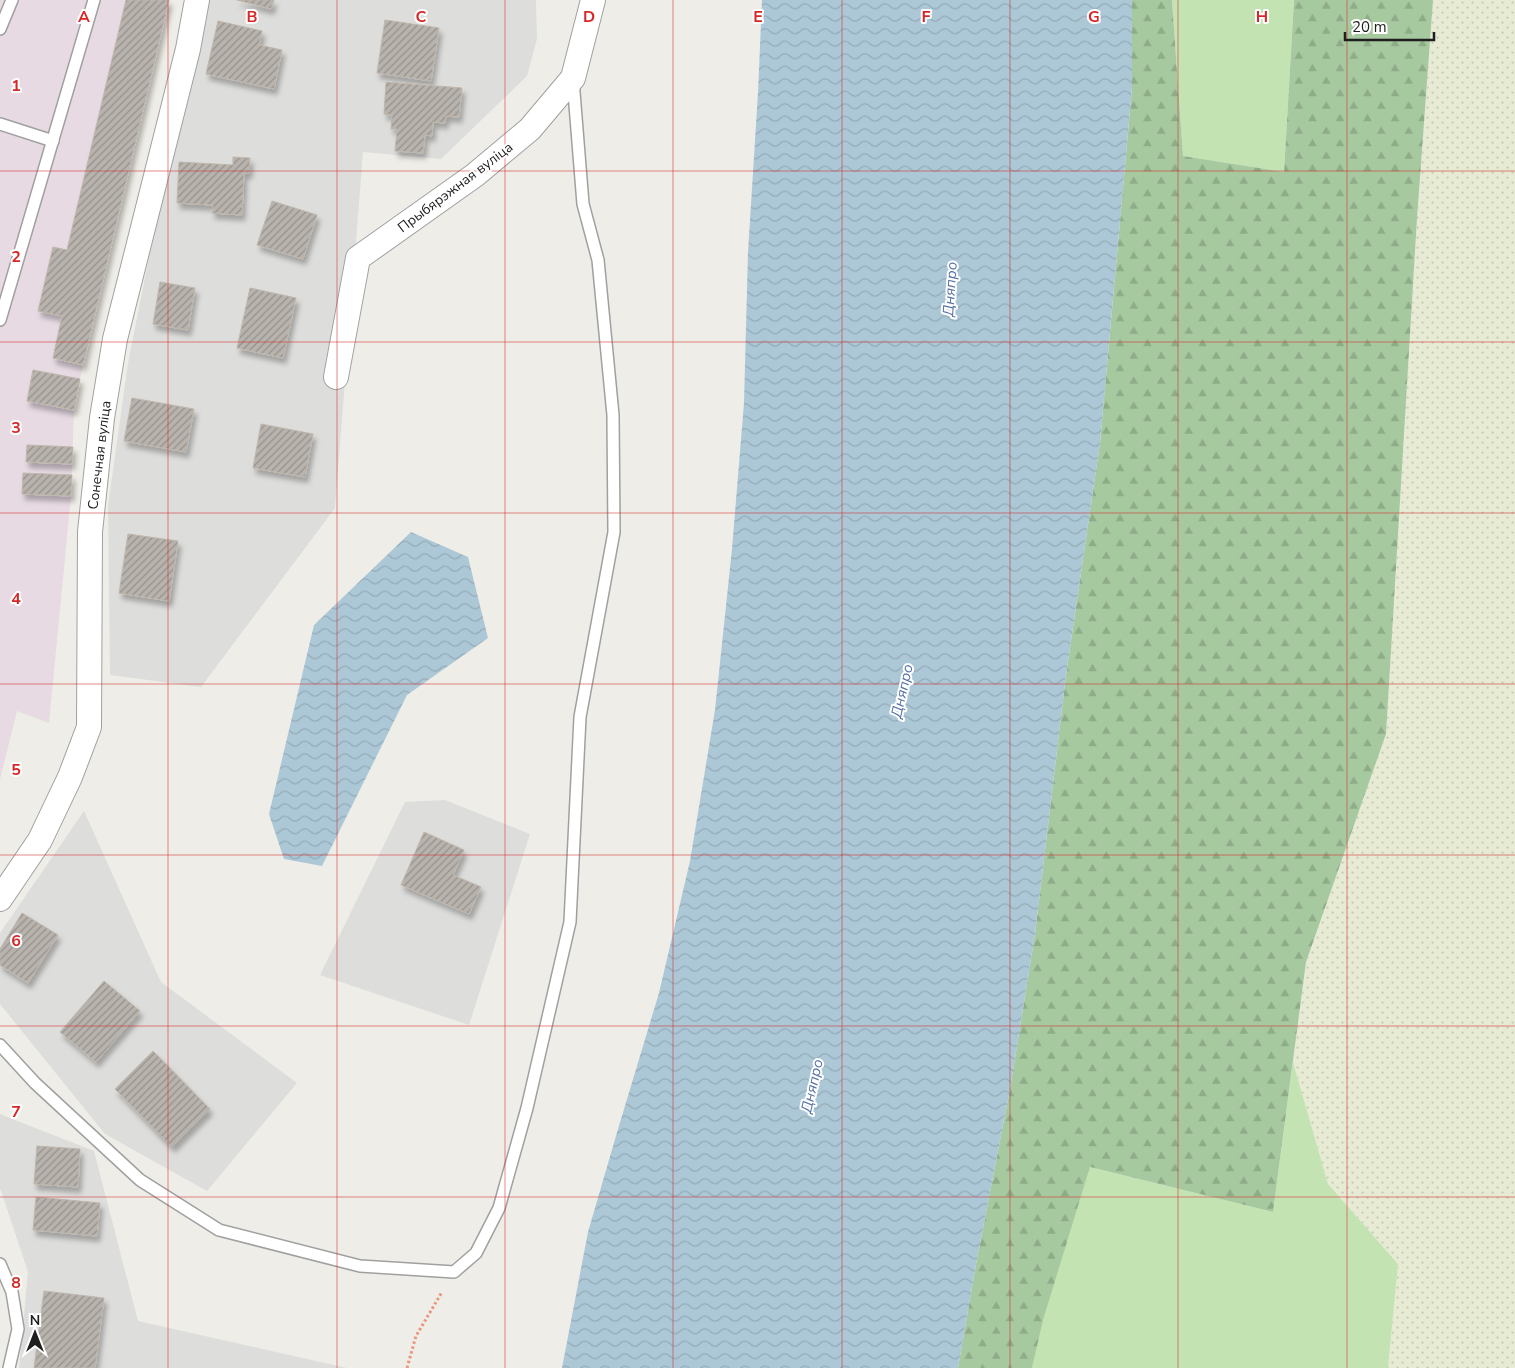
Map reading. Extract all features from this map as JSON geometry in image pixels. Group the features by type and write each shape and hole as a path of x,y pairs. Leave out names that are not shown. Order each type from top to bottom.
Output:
{"street":[{"name":"Сонечная вуліца","path":"0,898 40,840 70,778 89,728 90,532 102,418 115,339 188,49 197,0"},
{"name":"Прыбярэжная вуліца","path":"336,377 358,258 474,175 530,129 573,78 593,0"}],"lane":[{"path":"0,29 12,0"},
{"path":"0,320 94,0"},
{"path":"0,1045 35,1083 140,1180 219,1230 360,1266 454,1272 476,1253 499,1208 527,1108 570,922 580,717 614,532 613,416 598,260 583,204 573,78"},
{"path":"0,124 53,141"},
{"path":"0,1264 12,1292 18,1329 9,1368"}],"path":[{"path":"407,1368 416,1336 454,1272"}],"shaded area":[{"path":"0,0 169,0 74,410 71,496 49,723 17,711 0,779"},
{"path":"205,0 536,0 537,39 527,76 441,159 363,152 335,508 201,687 110,675 108,506 128,363 177,117"},
{"path":"445,800 530,834 469,1025 320,975 405,802"},
{"path":"84,811 161,982 297,1083 207,1191 105,1134 0,1004 0,933"},
{"path":"0,1114 94,1151 138,1321 347,1368 19,1368 28,1272 0,1188"}],"green space":[{"path":"1132,0 1172,0 1183,156 1284,172 1294,0 1433,0 1417,218 1386,734 1306,962 1273,1212 1090,1167 1043,1320 1032,1368 958,1368 1010,1089 1035,934 1066,675 1100,443 1132,88"},
{"path":"1172,0 1294,0 1284,172 1183,156"},
{"path":"1433,0 1515,0 1515,1368 1388,1368 1398,1264 1328,1184 1293,1062 1306,962 1386,734 1417,218"},
{"path":"1293,1062 1328,1184 1398,1264 1388,1368 1032,1368 1042,1320 1090,1167 1273,1212"}],"water":[{"name":"Дняпро","path":"762,0 1132,0 1132,88 1100,443 1066,675 1035,934 1010,1089 958,1368 562,1368 588,1232 659,993 690,861 715,710 732,549 744,403 748,252"},
{"path":"411,532 468,557 488,638 407,695 322,866 284,859 269,814 314,625"}],"building":[{"path":"126,0 169,0 83,365 53,358 62,316 38,311 53,247 67,250"},
{"path":"237,0 274,0 271,9"},
{"path":"385,20 439,28 431,81 377,73"},
{"path":"218,21 262,31 259,45 282,50 274,89 206,74"},
{"path":"386,82 462,88 459,117 446,116 445,123 433,122 432,136 425,135 423,153 395,151 397,129 391,129 392,115 384,114"},
{"path":"233,157 250,158 249,173 244,173 242,215 212,213 213,205 177,203 179,162 233,165"},
{"path":"272,201 317,215 303,259 257,245"},
{"path":"160,282 195,288 188,330 153,324"},
{"path":"250,288 296,298 283,358 237,348"},
{"path":"33,370 80,379 74,410 27,401"},
{"path":"132,398 194,409 186,452 124,441"},
{"path":"261,424 313,434 305,477 253,468"},
{"path":"27,445 73,447 72,464 26,462"},
{"path":"23,473 72,475 71,496 22,494"},
{"path":"128,534 178,541 169,601 119,593"},
{"path":"424,832 464,850 453,875 481,887 469,914 401,885"},
{"path":"22,913 58,935 28,983 0,965 0,949"},
{"path":"104,981 140,1011 96,1062 60,1032"},
{"path":"153,1051 210,1109 172,1147 115,1089"},
{"path":"37,1146 80,1149 78,1187 34,1184"},
{"path":"36,1197 100,1203 97,1236 33,1230"},
{"path":"44,1291 104,1298 95,1368 34,1368"}]}
